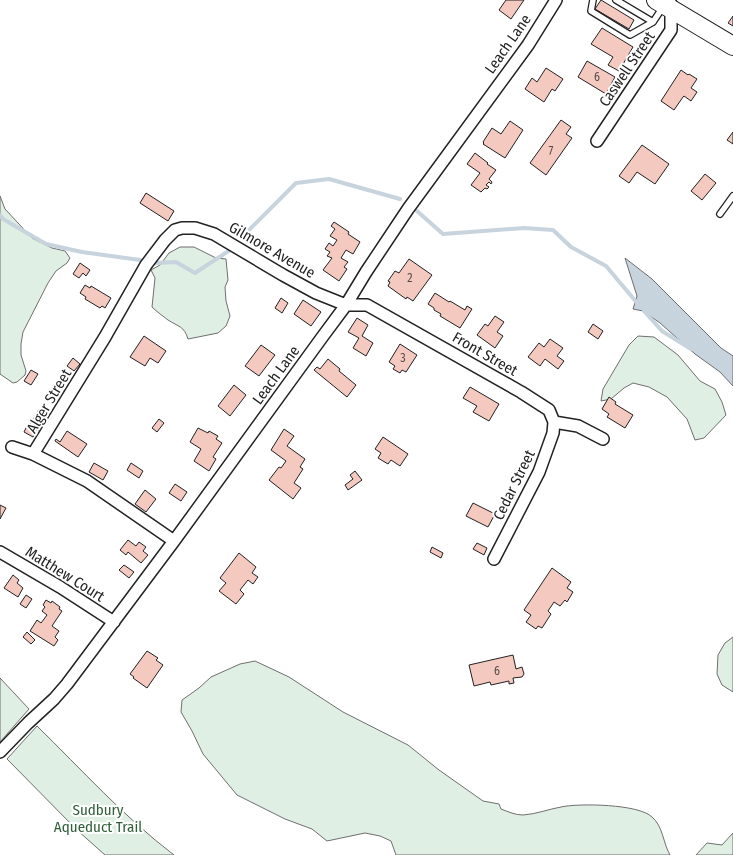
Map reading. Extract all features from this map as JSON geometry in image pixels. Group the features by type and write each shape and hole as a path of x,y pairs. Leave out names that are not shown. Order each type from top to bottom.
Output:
{"main road":[{"path":"666,4 733,46"}],"street":[{"name":"Leach Lane","path":"0,752 60,693 174,541 346,305 408,209 528,45 556,0"},
{"name":"Caswell Street","path":"597,141 671,30 666,4"},
{"name":"Gilmore Avenue","path":"182,228 195,228 214,234 316,293 346,305"},
{"name":"Alger Street","path":"174,541 86,481 33,454 105,338 146,265 165,240 175,230 182,228"},
{"name":"Front Street","path":"346,305 367,305 417,332 549,410 554,422"},
{"path":"554,422 578,426 603,438"},
{"name":"Cedar Street","path":"494,559 539,472 554,433 554,422"},
{"path":"12,447 33,454"},
{"name":"Matthew Court","path":"0,552 60,587 114,622"}],"lane":[{"path":"593,0 591,11 630,35 654,22 666,4"},
{"path":"616,0 654,22"},
{"path":"720,214 733,196"}],"green space":[{"path":"0,196 5,209 32,238 52,248 65,251 70,258 67,263 56,271 48,283 23,332 21,355 26,371 25,375 13,383 0,374"},
{"path":"180,247 194,247 216,258 226,259 228,280 225,287 230,316 226,326 218,333 188,339 183,329 152,307 155,278 151,270 160,265 169,253"},
{"path":"638,336 654,337 678,355 700,381 715,389 726,415 704,438 695,440 687,419 667,397 649,387 633,383 611,399 601,401 603,389 629,345"},
{"path":"733,637 733,692 722,685 717,674 718,655 725,643"},
{"path":"255,661 289,677 343,712 408,745 483,801 499,804 501,809 520,815 581,805 635,809 656,821 670,855 396,855 391,841 380,836 365,833 327,841 312,829 285,819 237,795 203,754 181,712 182,700 211,677 240,664"},
{"path":"0,678 29,709 0,742"},
{"name":"Sudbury Aqueduct Trail","path":"37,726 121,809 174,855 105,855 77,830 7,759"},
{"path":"733,833 733,855 696,855 707,843 722,845"}],"shaded area":[{"path":"625,258 652,279 721,348 733,356 733,386 720,372 695,354 660,323 643,311 633,309 637,296"}],"building":[{"path":"506,0 524,0 511,19 499,10"},
{"path":"601,0 634,20 629,29 595,9"},
{"path":"733,16 733,26 728,23"},
{"path":"602,28 633,47 619,71 608,65 613,57 591,44"},
{"path":"587,61 615,77 606,94 578,77"},
{"path":"546,68 563,79 555,91 552,89 544,102 525,89 532,78 537,82"},
{"path":"681,70 697,79 691,88 697,92 691,101 684,96 674,110 661,101"},
{"path":"561,120 571,127 566,134 572,138 546,175 530,163"},
{"path":"510,121 523,130 505,158 483,144 483,142 492,128 501,134"},
{"path":"733,132 733,144 727,140"},
{"path":"642,145 669,164 655,184 637,172 629,183 619,176"},
{"path":"475,153 496,170 489,179 492,182 491,184 489,182 486,185 489,187 481,192 471,185 480,173 467,164"},
{"path":"705,174 716,183 702,200 691,191"},
{"path":"146,193 174,211 168,221 140,203"},
{"path":"334,222 360,242 353,254 346,250 341,258 348,262 344,267 347,269 339,281 323,270 332,258 327,256 330,252 325,249 329,243 333,246 337,240 330,236 335,229 331,226"},
{"path":"409,259 432,275 413,301 407,297 406,299 388,286 390,282 388,281 395,271 399,273"},
{"path":"80,263 90,270 86,276 83,273 79,278 73,274"},
{"path":"85,285 90,288 91,286 111,298 105,308 102,306 100,308 85,299 86,297 80,293"},
{"path":"435,293 465,310 467,306 472,309 460,328 440,316 441,314 428,304"},
{"path":"281,298 288,303 282,313 275,308"},
{"path":"303,300 321,312 311,326 294,314"},
{"path":"495,316 504,322 497,332 503,336 495,348 477,335 485,324 488,326"},
{"path":"357,318 368,325 362,336 373,343 366,356 353,348 359,338 348,332"},
{"path":"593,324 603,331 598,339 588,332"},
{"path":"144,336 166,351 158,363 150,358 145,366 130,357"},
{"path":"550,339 563,348 557,356 564,361 558,369 545,359 540,366 528,357 539,343 544,347"},
{"path":"400,344 417,355 406,372 402,370 400,373 393,369 395,366 389,362"},
{"path":"261,345 275,355 259,376 245,366"},
{"path":"73,358 80,364 74,371 67,366"},
{"path":"328,359 356,385 347,397 314,370 317,367 320,369"},
{"path":"31,370 38,374 31,385 24,381"},
{"path":"234,385 246,395 230,416 218,406"},
{"path":"470,387 499,404 489,421 473,412 477,406 463,398"},
{"path":"609,397 616,402 615,404 633,415 625,428 607,417 609,414 602,409"},
{"path":"39,409 48,414 39,431 37,429 33,437 24,432"},
{"path":"159,419 164,423 157,432 152,428"},
{"path":"198,428 218,436 216,439 222,443 213,457 216,459 209,471 194,461 201,449 190,442"},
{"path":"284,429 294,436 287,446 305,459 300,467 303,469 294,483 301,488 293,499 269,480 286,461 271,450"},
{"path":"67,431 87,444 78,457 55,441 56,439 60,442"},
{"path":"383,437 408,454 400,466 391,460 388,464 378,458 381,453 375,449"},
{"path":"94,463 108,471 103,480 89,472"},
{"path":"131,463 143,471 139,478 127,470"},
{"path":"355,471 362,480 348,490 345,485 353,479 350,475"},
{"path":"175,484 187,492 181,501 169,493"},
{"path":"145,490 156,499 146,512 135,504"},
{"path":"473,503 495,514 488,527 466,516"},
{"path":"0,505 6,508 0,519"},
{"path":"128,540 136,546 139,542 146,547 143,551 148,555 141,563 128,552 126,555 120,550"},
{"path":"477,543 487,548 484,555 473,549"},
{"path":"432,547 443,553 441,558 430,552"},
{"path":"239,553 256,567 252,573 258,577 253,584 248,580 240,590 244,594 236,604 219,591 226,583 220,578"},
{"path":"124,565 134,572 129,578 119,570"},
{"path":"552,568 571,582 567,588 573,592 567,602 565,600 560,606 554,602 548,611 551,614 542,628 538,626 536,629 526,622 531,615 524,610"},
{"path":"13,575 19,580 17,583 23,588 18,597 4,588"},
{"path":"26,595 32,599 26,608 20,604"},
{"path":"46,600 51,603 52,601 62,611 52,626 59,631 55,637 58,640 54,646 30,631 37,620 41,623 47,615 42,611"},
{"path":"27,632 35,640 31,644 23,637"},
{"path":"147,651 158,658 156,660 163,665 147,688 130,674"},
{"path":"513,655 516,669 522,667 524,674 522,677 513,678 514,683 509,684 509,681 491,685 490,682 474,686 469,665"}],"waterway":[{"path":"243,236 296,183 329,179 400,199"},
{"path":"417,211 443,234 524,228 553,230 571,247 606,266 638,304"},
{"path":"0,215 3,219 46,244 82,252 140,260"},
{"path":"155,263 176,262 195,273 230,250"},
{"path":"644,311 662,331 691,349"}]}
